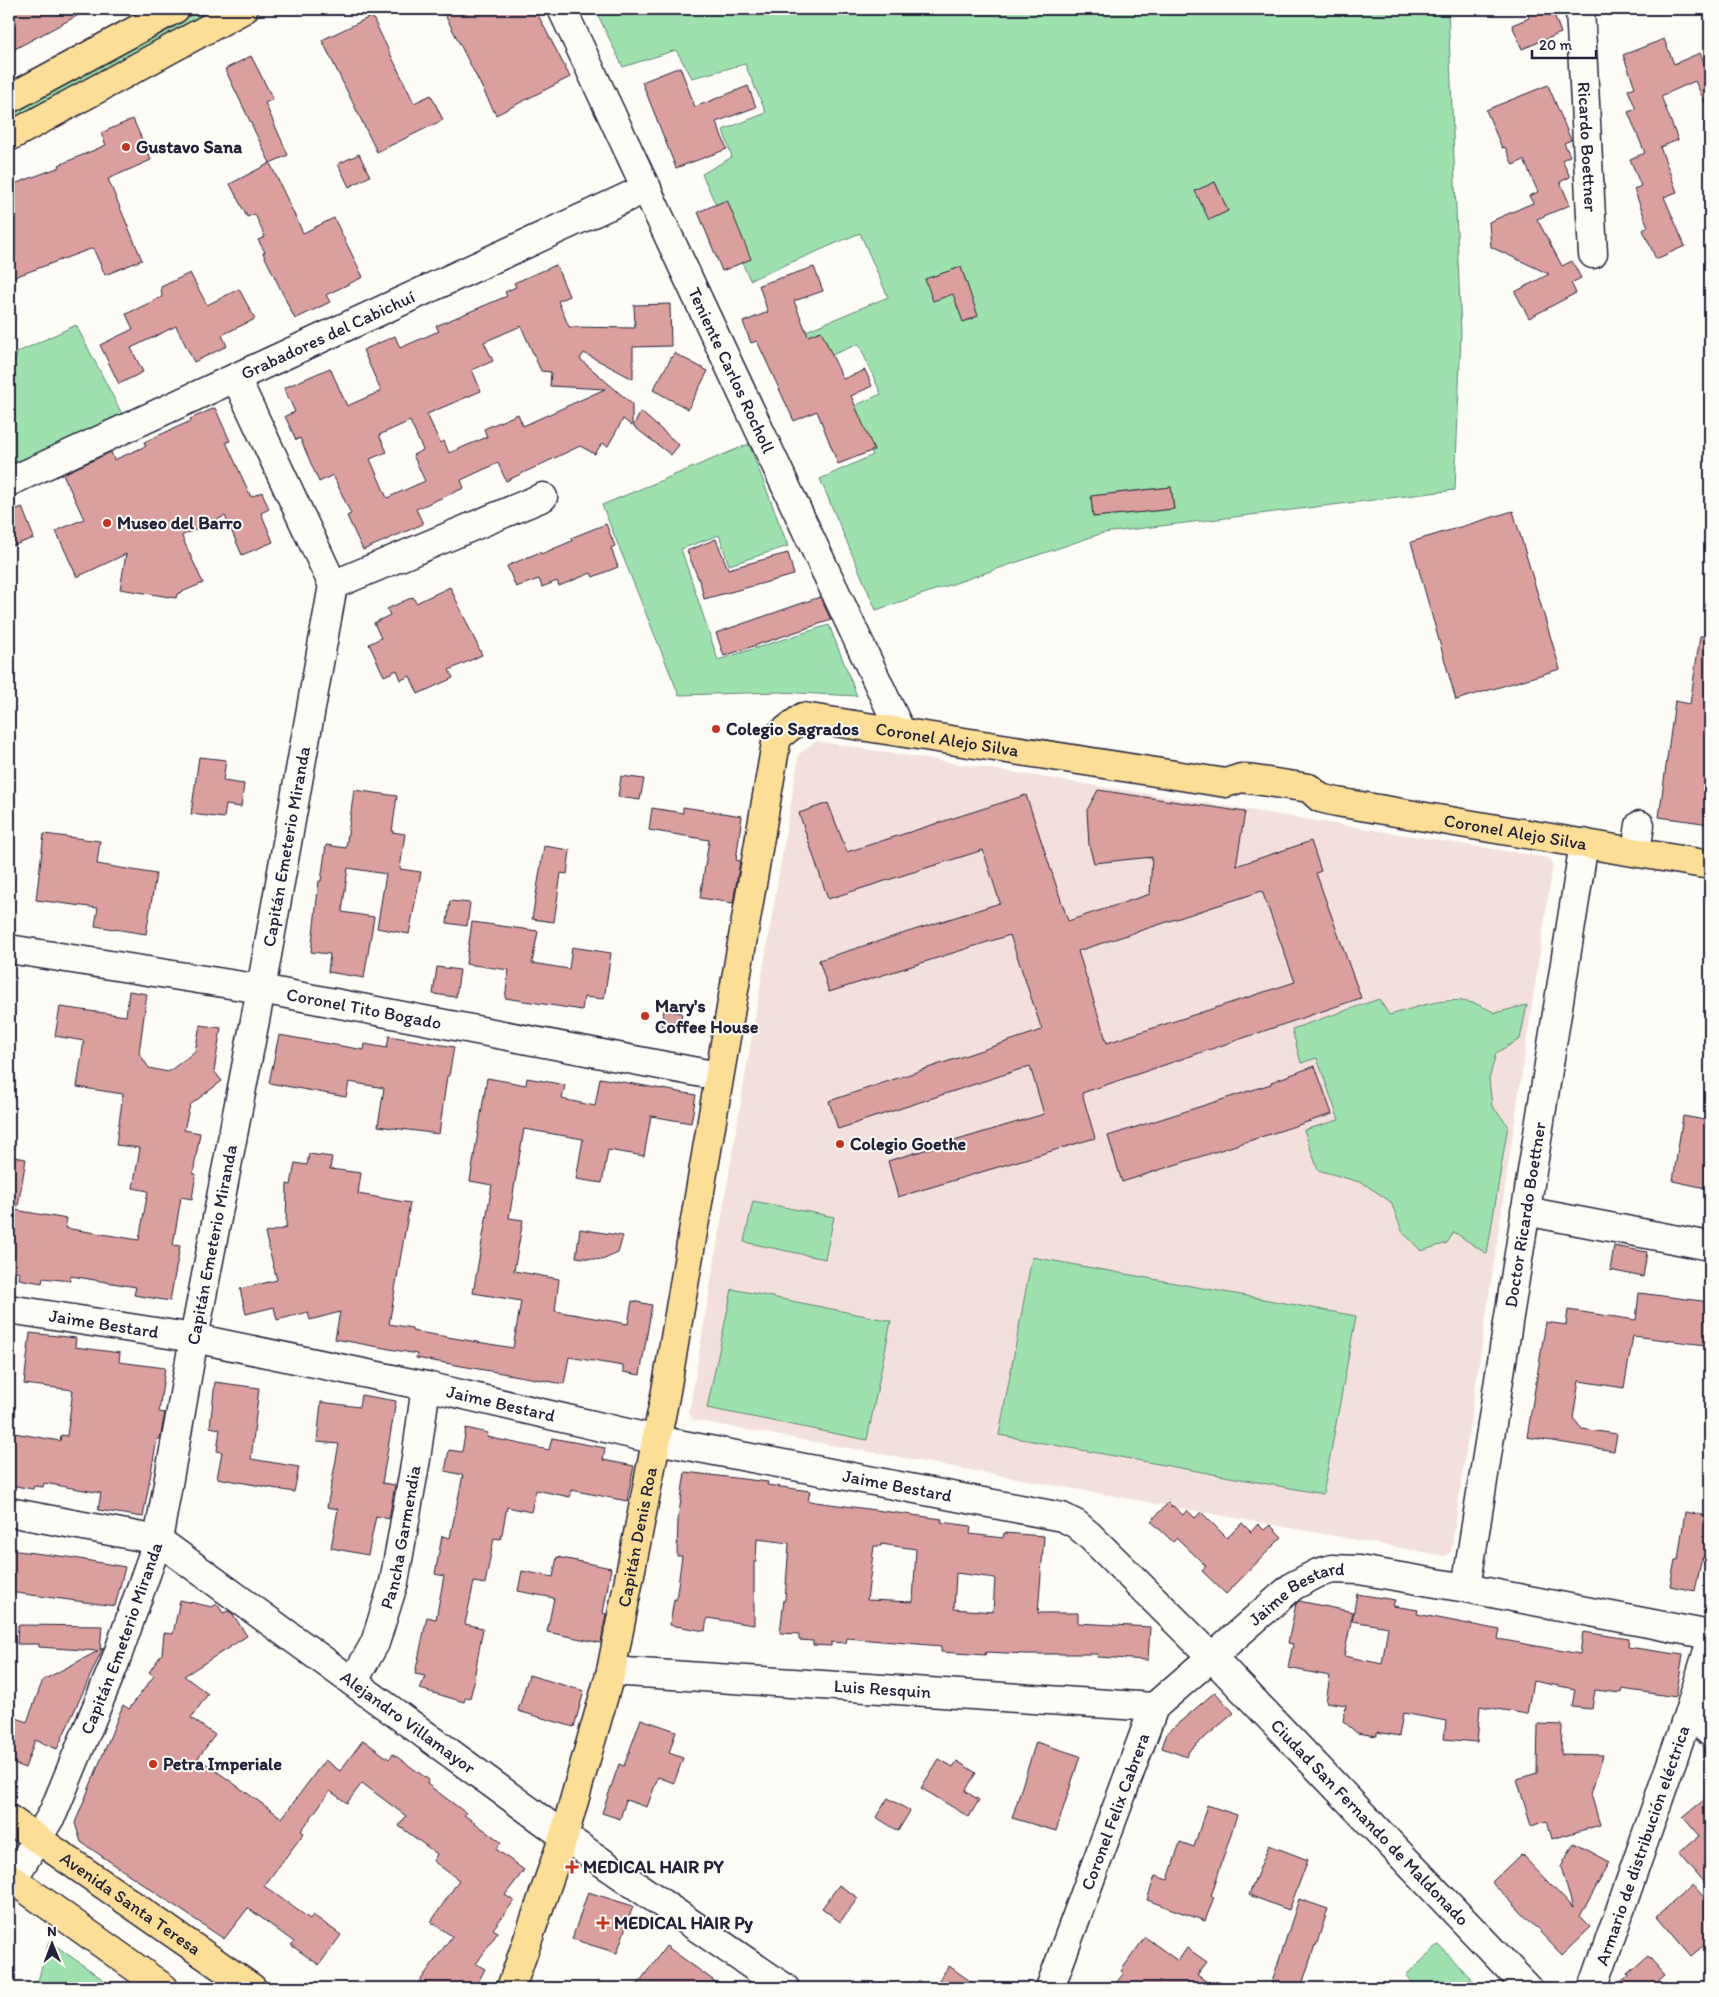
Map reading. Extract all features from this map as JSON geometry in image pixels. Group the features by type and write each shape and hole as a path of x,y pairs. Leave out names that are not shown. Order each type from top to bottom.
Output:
{"main road":[{"path":"9,99 175,9"},
{"path":"9,137 244,9"},
{"name":"Coronel Alejo Silva","path":"718,1076 777,737 803,717 1226,783 1237,794 1306,804 1320,798 1710,865"},
{"name":"Capitán Denis Roa","path":"511,1988 564,1836 611,1671 657,1440 718,1076"},
{"name":"Avenida Santa Teresa","path":"9,1819 252,1988"},
{"path":"11,1878 164,1988"}],"street":[{"name":"Teniente Carlos Rocholl","path":"562,9 901,732"},
{"name":"Ricardo Boettner","path":"1580,9 1593,254"},
{"name":"Grabadores del Cabichuí","path":"9,482 647,188"},
{"path":"236,378 333,585 544,497"},
{"name":"Capitán Emeterio Miranda","path":"11,1878 53,1813 99,1702 158,1540 194,1338 261,988 333,585"},
{"path":"1636,851 1640,825"},
{"name":"Doctor Ricardo Boettner","path":"1466,1588 1584,843"},
{"name":"Coronel Tito Bogado","path":"9,949 261,988 718,1076"},
{"path":"1525,1211 1710,1246"},
{"name":"Jaime Bestard","path":"9,1309 194,1338 426,1386 657,1440 1062,1517 1076,1524 1089,1535 1211,1656 1292,1586 1318,1573 1332,1569 1353,1569 1466,1588 1710,1635"},
{"name":"Pancha Garmendia","path":"353,1682 375,1643 394,1582 416,1459 426,1386"},
{"name":"Alejandro Villamayor","path":"9,1512 158,1540 564,1836 785,1988"},
{"name":"Armario de distribución eléctrica","path":"1593,1988 1689,1712 1710,1644"},
{"name":"Coronel Felix Cabrera","path":"1050,1988 1154,1707 1211,1656"},
{"name":"Ciudad San Fernando de Maldonado","path":"1211,1656 1528,1988"},
{"name":"Luis Resquin","path":"611,1671 1154,1707"},
{"path":"1689,1712 1710,1732"}],"shaded area":[{"name":"Colegio Goethe","path":"816,741 1549,858 1553,863 1451,1552 1445,1556 693,1420 689,1413 799,754","holes":["1026,795 1068,921 1311,841 1321,871 1078,951 1010,935 829,991 819,959 1000,903 983,850 816,862 800,813 828,803 847,852","1326,901 1361,999 1107,1084 1107,1043 1295,982 1273,920","1378,999 1389,1015 1447,999 1483,1005 1495,1013 1520,1039 1496,1053 1489,1080 1492,1107 1508,1125 1487,1254 1454,1232 1402,1231 1392,1202 1363,1183 1318,1170 1339,1120 1317,1058","1066,1037 1095,1138 898,1196 888,1161 1044,1114 1030,1066 838,1129 829,1100 1020,1038","1315,1067 1332,1113 1287,1129 1271,1082","1250,1091 1122,1181 1108,1136"]}],"green space":[{"path":"203,9 218,9 9,121 9,113"},
{"path":"595,9 1448,9 1461,333 1455,490 1103,533 876,610 820,479 873,455 852,407 881,394 859,344 801,367 789,338 888,297 860,233 750,280 702,174 732,157 723,130 766,113 745,64 692,78 676,50 623,67","holes":["1215,182 1228,211 1209,219 1196,191","961,267 968,288 925,280","971,298 978,316 964,322 956,304","1171,487 1174,509 1093,517 1091,496"]},
{"path":"76,325 122,414 9,467 9,374 18,352"},
{"path":"749,444 788,546 729,565 719,535 681,549 718,660 829,625 857,696 779,692 679,695 602,505"},
{"path":"1379,999 1389,1015 1442,1001 1455,1000 1481,1006 1495,1013 1527,1005 1520,1039 1496,1053 1489,1080 1492,1106 1508,1125 1487,1254 1454,1232 1447,1243 1421,1251 1402,1231 1391,1202 1363,1183 1318,1170 1304,1130 1339,1120 1317,1058 1301,1063 1292,1029"},
{"path":"753,1201 834,1217 825,1259 744,1242"},
{"path":"1032,1257 1356,1316 1323,1494 999,1435"},
{"path":"732,1289 891,1321 867,1440 707,1408"},
{"path":"49,1941 115,1988 36,1988"},
{"path":"1439,1945 1480,1988 1418,1988 1406,1975"}],"building":[{"path":"9,9 90,9 9,52"},
{"path":"442,9 535,9 570,77 496,115"},
{"path":"1526,9 1552,9 1561,33 1522,49 1512,25 1529,18"},
{"path":"372,16 414,103 431,95 443,120 377,152 322,40"},
{"path":"1664,39 1674,64 1700,53 1710,75 1710,113 1695,81 1661,96 1678,140 1660,147 1677,192 1664,197 1685,246 1656,259 1643,230 1648,227 1634,189 1641,186 1630,159 1645,153 1628,112 1636,109 1628,90 1635,87 1623,55"},
{"path":"251,56 273,99 265,103 288,155 270,163 225,69"},
{"path":"680,67 695,107 748,86 756,107 716,122 727,149 676,168 642,82"},
{"path":"1548,85 1571,140 1564,143 1570,156 1562,160 1570,177 1560,182 1570,205 1537,219 1562,266 1572,261 1581,278 1571,283 1576,293 1529,318 1515,292 1549,274 1491,247 1489,222 1533,203 1529,196 1538,192 1524,160 1513,165 1505,147 1502,148 1486,110"},
{"path":"133,119 151,160 108,179 142,260 105,275 93,248 9,279 9,186 60,167 59,165 106,145 101,133"},
{"path":"359,154 370,176 349,187 338,164"},
{"path":"270,163 303,233 334,218 363,277 326,295 330,302 295,319 258,240 265,237 255,214 247,217 230,184"},
{"path":"1215,182 1228,211 1209,220 1195,191"},
{"path":"727,200 751,259 722,271 698,212"},
{"path":"556,265 569,296 558,301 569,327 635,328 634,305 670,304 671,346 633,347 633,379 584,353 580,359 632,404 632,426 623,419 608,446 602,443 595,454 580,446 506,481 498,463 461,480 464,488 416,509 423,524 363,550 347,516 351,514 333,475 319,482 300,438 296,440 285,416 295,412 284,388 330,368 347,406 381,391 363,350 395,336 400,348 439,331 436,326 507,296 505,292 516,287 514,283","holes":["521,326 541,371 551,372 550,386 605,389 523,426 518,414 484,429 487,437 449,453 444,441 440,443 427,414 481,391 472,370 493,361 484,342","410,421 423,450 413,455 425,481 387,498 370,459 387,452 379,435"]},
{"path":"814,267 823,291 794,301 808,336 821,331 843,379 865,370 872,386 851,396 874,450 838,464 817,411 794,421 757,341 751,343 743,322 768,312 759,285"},
{"path":"961,267 978,316 963,322 953,294 933,301 925,279"},
{"path":"190,273 207,305 239,289 255,319 222,335 227,346 194,362 176,326 131,348 143,372 119,384 100,345 133,329 126,314 162,297 161,287"},
{"path":"674,353 708,371 688,409 653,390"},
{"path":"215,408 230,441 226,442 251,497 262,492 269,509 261,513 273,542 242,555 225,516 183,535 182,537 203,583 177,594 176,598 120,589 126,554 77,577 56,531 84,519 63,474 111,452 114,460 146,446 144,442"},
{"path":"641,412 679,445 671,455 633,426"},
{"path":"1171,487 1174,509 1093,517 1091,496"},
{"path":"22,507 34,538 9,547 9,512"},
{"path":"1513,511 1560,669 1456,700 1411,542"},
{"path":"606,524 615,546 611,548 618,567 593,577 591,573 559,586 557,581 542,587 539,579 516,587 507,566 572,541 571,538"},
{"path":"716,539 728,569 788,553 794,575 704,599 701,585 687,551"},
{"path":"450,587 482,655 449,670 453,678 418,694 410,676 401,680 397,670 384,676 369,644 381,638 374,623 390,615 387,609 413,597 416,603"},
{"path":"820,597 831,620 724,656 716,633"},
{"path":"1700,636 1710,636 1710,824 1659,817 1675,701 1690,704"},
{"path":"199,757 226,760 223,781 244,784 241,807 226,805 224,818 191,814"},
{"path":"621,776 644,779 640,800 618,797"},
{"path":"354,790 397,796 392,832 405,834 400,869 421,872 409,934 377,928 386,874 348,868 342,912 374,917 364,978 328,972 330,954 311,952 319,881 321,881 326,845 346,848"},
{"path":"1098,790 1245,812 1236,866 1311,841 1321,871 1316,873 1361,998 1082,1093 1095,1138 898,1197 888,1161 1044,1114 1030,1066 838,1129 829,1101 1042,1030 1010,935 829,992 819,960 1000,903 983,850 828,899 799,813 828,803 847,852 1026,795 1068,921 1150,894 1152,857 1094,863 1089,845 1087,810","holes":["1262,891 1295,982 1107,1043 1078,951"]},
{"path":"683,807 742,816 736,860 740,861 733,903 700,898 709,840 649,830 652,808 683,813"},
{"path":"44,834 100,841 97,864 156,874 146,934 95,926 98,908 36,900"},
{"path":"544,846 570,850 567,874 561,873 554,922 532,919"},
{"path":"450,901 470,903 467,926 447,923"},
{"path":"472,922 538,931 532,963 569,969 572,947 611,953 604,999 584,997 582,1010 505,998 509,970 466,964"},
{"path":"437,967 460,970 456,997 433,994"},
{"path":"129,991 147,994 139,1053 149,1068 168,1072 188,1057 195,1051 200,1025 221,1028 214,1071 222,1081 190,1105 184,1130 200,1133 193,1174 196,1174 192,1199 181,1197 173,1245 180,1246 170,1301 134,1295 136,1287 71,1276 70,1281 43,1278 42,1283 19,1279 20,1272 9,1270 9,1209 67,1219 65,1228 139,1240 148,1191 133,1188 140,1148 116,1145 123,1094 77,1087 84,1041 55,1036 60,1007 126,1016"},
{"path":"664,1010 682,1013 678,1031 661,1027"},
{"path":"279,1035 364,1050 365,1044 387,1048 389,1036 454,1047 449,1076 447,1076 439,1134 378,1126 384,1088 349,1082 346,1097 269,1083"},
{"path":"1315,1066 1332,1114 1122,1182 1108,1136 1271,1084 1271,1082"},
{"path":"487,1078 526,1085 527,1078 565,1085 562,1099 595,1106 600,1078 696,1095 691,1123 651,1116 644,1156 608,1150 602,1183 576,1179 583,1139 524,1129 509,1218 523,1220 514,1271 559,1279 555,1311 628,1324 632,1301 652,1305 640,1375 623,1372 623,1366 569,1357 564,1384 416,1358 417,1354 335,1339 340,1312 310,1320 308,1312 277,1320 274,1307 246,1314 240,1289 277,1280 265,1233 286,1228 287,1184 291,1185 295,1163 307,1165 309,1154 332,1157 330,1169 361,1173 358,1194 410,1203 389,1324 412,1328 412,1331 513,1348 521,1301 473,1293 492,1185 470,1181"},
{"path":"1683,1116 1710,1121 1710,1189 1673,1181"},
{"path":"9,1156 26,1159 18,1206 9,1205"},
{"path":"580,1229 623,1236 618,1253 602,1260 576,1257"},
{"path":"1614,1246 1647,1252 1643,1277 1610,1270"},
{"path":"1639,1293 1710,1302 1710,1340 1707,1339 1706,1345 1633,1336 1624,1388 1579,1381 1573,1418 1582,1429 1617,1434 1614,1451 1527,1437 1546,1322 1566,1325 1568,1310 1636,1320"},
{"path":"30,1333 76,1338 75,1347 120,1353 119,1362 165,1368 159,1412 165,1413 160,1439 157,1439 143,1517 98,1510 101,1493 44,1483 43,1487 34,1486 33,1489 9,1485 9,1432 60,1441 61,1435 67,1436 73,1390 24,1384"},
{"path":"215,1382 259,1388 251,1459 299,1467 294,1492 217,1478 222,1452 217,1451 220,1429 210,1427"},
{"path":"361,1395 396,1401 382,1483 395,1485 389,1519 376,1516 368,1555 331,1548 338,1509 327,1507 339,1444 317,1442 321,1402 359,1407"},
{"path":"466,1428 488,1433 487,1437 549,1450 552,1438 605,1448 603,1460 634,1466 627,1501 571,1490 570,1497 536,1490 531,1512 507,1507 501,1539 494,1538 485,1584 474,1582 465,1624 483,1628 470,1698 466,1697 464,1702 420,1689 425,1676 415,1674 427,1617 436,1619 444,1576 435,1574 442,1536 450,1538 463,1475 445,1471 449,1450 462,1452"},
{"path":"685,1472 768,1482 767,1485 810,1491 808,1501 942,1519 941,1522 971,1526 970,1534 1003,1538 1004,1533 1044,1536 1038,1613 1078,1613 1078,1623 1150,1627 1148,1660 1097,1657 1098,1654 986,1652 985,1655 941,1652 941,1646 847,1638 846,1643 831,1642 831,1646 813,1645 813,1641 799,1640 799,1634 780,1633 785,1600 789,1543 757,1539 756,1562 754,1562 754,1625 707,1618 705,1631 670,1625 674,1599 676,1600 682,1556 677,1556 678,1520","holes":["881,1544 916,1549 913,1602 867,1600 874,1546 881,1546","956,1573 995,1578 993,1612 954,1609"]},
{"path":"1168,1503 1183,1515 1187,1510 1195,1518 1201,1512 1227,1538 1242,1523 1251,1532 1258,1524 1264,1530 1270,1525 1282,1537 1226,1594 1202,1571 1206,1566 1177,1538 1173,1542 1151,1521"},
{"path":"1685,1512 1710,1516 1710,1559 1702,1558 1695,1591 1670,1586 1675,1560 1678,1560"},
{"path":"9,1550 68,1557 125,1567 115,1606 9,1592"},
{"path":"557,1557 611,1568 603,1613 606,1614 601,1643 547,1632 554,1598 518,1591 522,1571 553,1577"},
{"path":"1357,1594 1395,1600 1393,1606 1418,1610 1417,1614 1500,1630 1498,1639 1580,1654 1583,1632 1629,1639 1628,1647 1683,1655 1676,1697 1622,1689 1621,1693 1595,1690 1592,1709 1572,1707 1575,1689 1533,1681 1527,1714 1480,1706 1477,1742 1444,1739 1446,1721 1403,1713 1399,1736 1377,1732 1377,1736 1357,1733 1343,1721 1346,1705 1326,1702 1330,1676 1288,1668 1293,1644 1288,1643 1296,1604 1299,1601 1353,1612 1344,1656 1382,1664 1388,1627 1352,1621"},
{"path":"180,1600 212,1607 217,1604 223,1613 228,1611 232,1613 247,1636 184,1676 208,1694 191,1718 215,1735 198,1758 282,1818 325,1760 340,1771 363,1740 389,1759 393,1754 429,1780 427,1784 466,1813 464,1815 501,1842 496,1849 524,1870 505,1895 514,1901 493,1929 498,1932 476,1964 485,1969 475,1988 415,1988 452,1936 431,1922 459,1880 433,1861 437,1854 399,1826 406,1816 362,1783 347,1803 330,1791 301,1831 304,1833 264,1886 310,1919 313,1915 341,1935 319,1965 291,1945 294,1942 248,1908 224,1939 81,1842 75,1823 123,1705 129,1709 154,1676 149,1672 162,1654 164,1633 173,1634"},
{"path":"18,1625 102,1626 100,1650 103,1648 57,1749 35,1740 25,1768 9,1762 9,1715 27,1722 43,1680 98,1651 39,1647 39,1644 17,1644"},
{"path":"529,1675 584,1691 574,1727 518,1711"},
{"path":"1215,1692 1234,1713 1189,1751 1187,1757 1162,1748 1167,1733"},
{"path":"641,1719 676,1731 669,1753 683,1758 674,1783 658,1777 647,1807 626,1800 620,1819 602,1813 619,1764 624,1766"},
{"path":"1538,1724 1562,1725 1561,1754 1603,1755 1591,1794 1600,1825 1552,1839 1547,1821 1531,1826 1517,1779 1537,1773"},
{"path":"1036,1742 1080,1756 1056,1831 1012,1818"},
{"path":"939,1759 953,1767 957,1761 976,1773 965,1791 979,1800 969,1817 921,1788"},
{"path":"1710,1795 1710,1889 1679,1852 1699,1836 1683,1817"},
{"path":"888,1798 910,1811 898,1831 876,1817"},
{"path":"1207,1805 1237,1815 1211,1896 1214,1897 1205,1921 1147,1900 1155,1876 1168,1880 1180,1842 1194,1847"},
{"path":"1574,1843 1610,1862 1580,1916 1591,1927 1562,1955 1492,1882 1521,1854 1573,1908 1561,1867"},
{"path":"1269,1845 1308,1860 1289,1910 1249,1895"},
{"path":"839,1885 858,1898 840,1922 822,1908"},
{"path":"1693,1885 1710,1904 1710,1940 1691,1956 1657,1916"},
{"path":"588,1892 633,1906 617,1953 572,1939"},
{"path":"1299,1899 1328,1909 1316,1946 1301,1988 1270,1988"},
{"path":"1145,1937 1178,1961 1187,1948 1207,1962 1197,1975 1216,1988 1112,1988 1124,1973 1121,1971"},
{"path":"666,1946 724,1988 635,1988"},
{"path":"1648,1956 1665,1975 1658,1981 1664,1988 1613,1988 1628,1976 1627,1974"},
{"path":"949,1966 980,1988 933,1988"}],"place":[{"name":"Gustavo Sana","path":"126,147"},
{"name":"Museo del Barro","path":"107,523"},
{"name":"Colegio Sagrados","path":"716,729"},
{"name":"Mary's Coffee House","path":"645,1016"},
{"name":"Colegio Goethe","path":"840,1144"},
{"name":"Petra Imperiale","path":"153,1764"},
{"name":"MEDICAL HAIR PY","path":"572,1867"},
{"name":"MEDICAL HAIR Py","path":"603,1923"}]}
